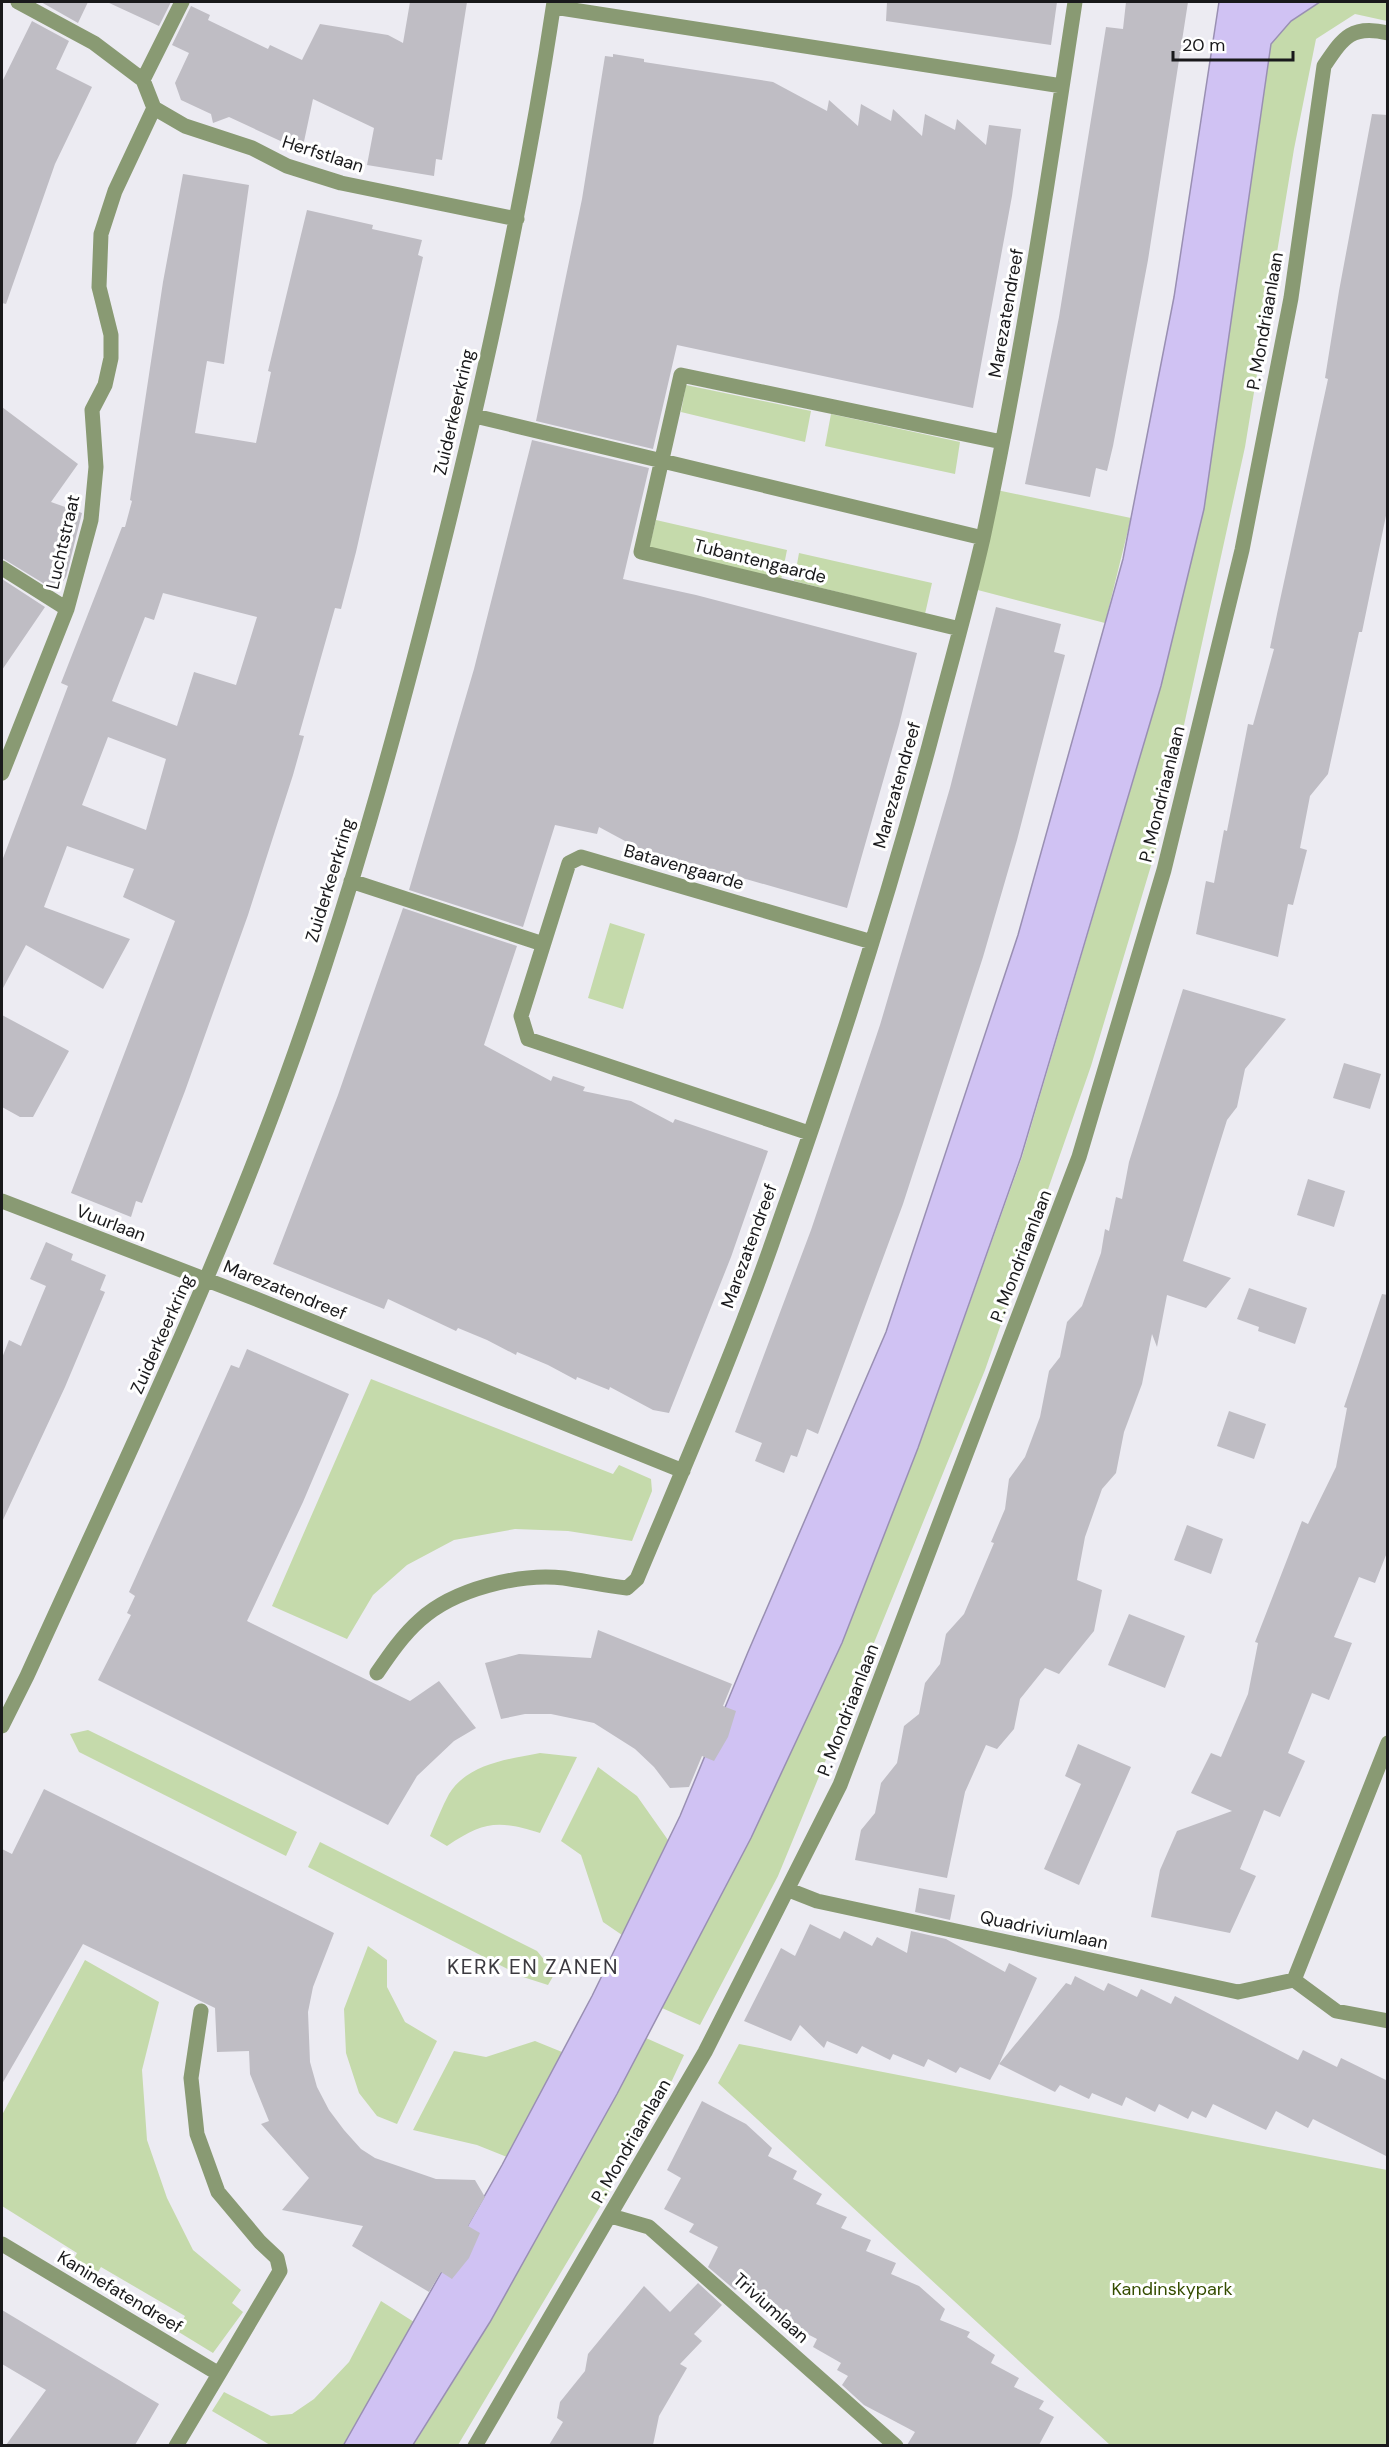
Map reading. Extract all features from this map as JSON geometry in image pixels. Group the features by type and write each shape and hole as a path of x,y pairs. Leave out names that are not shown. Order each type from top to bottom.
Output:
{"street":[{"path":"18,2 94,43 143,80 154,108"},
{"path":"143,80 182,2"},
{"name":"Marezatendreef","path":"377,1673 401,1639 422,1618 453,1600 494,1583 527,1578 562,1578 627,1588 637,1579 683,1471 777,1229 872,942 914,801 960,629 1002,442 1034,268 1075,2"},
{"path":"554,4 1062,86"},
{"name":"Zuiderkeerkring","path":"2,1726 27,1677 207,1281 285,1081 351,881 406,695 475,416 517,219 554,4"},
{"name":"P. Mondriaanlaan","path":"475,2445 705,2052 789,1890 840,1785 1079,1157 1164,870 1242,550 1291,298 1324,66 1346,35 1370,29 1388,33"},
{"name":"Herfstlaan","path":"154,108 185,126 252,148 287,166 340,183 517,219"},
{"name":"Luchtstraat","path":"2,773 67,609 91,520 96,487 92,410 105,385 111,358 111,335 99,287 100,234 115,192 154,108"},
{"name":"Tubantengaarde","path":"960,629 641,552 681,375 1002,442"},
{"path":"475,416 982,538"},
{"path":"2,568 67,609"},
{"name":"Batavengaarde","path":"809,1133 528,1039 521,1016 569,863 581,857 872,942"},
{"path":"351,881 543,944"},
{"name":"Vuurlaan","path":"2,1201 207,1281"},
{"name":"Marezatendreef","path":"207,1281 683,1471"},
{"path":"1388,1743 1294,1980 1336,2011 1388,2021"},
{"name":"Quadriviumlaan","path":"789,1890 817,1901 1238,1992 1294,1980"},
{"path":"176,2445 280,2271 277,2258 260,2242 218,2192 197,2134 191,2078 201,2011"},
{"name":"Triviumlaan","path":"611,2216 650,2227 896,2445"},
{"name":"Kaninefatendreef","path":"2,2244 219,2374"}],"green space":[{"path":"1320,2 1387,2 1387,21 1355,14 1316,39 1294,149 1245,447 1159,839 1091,1066 985,1370 867,1660 778,1876 700,2025 662,2008 751,1838 842,1643 918,1448 1022,1157 1161,686 1204,509 1271,44 1291,21"},
{"path":"686,385 811,411 805,442 681,412"},
{"path":"831,414 960,442 955,474 825,446"},
{"path":"992,489 1131,518 1105,623 970,588"},
{"path":"656,520 787,550 781,580 649,548"},
{"path":"799,553 932,583 925,614 794,581"},
{"path":"610,923 645,934 623,1009 588,998"},
{"path":"371,1379 613,1474 619,1465 651,1479 652,1491 632,1541 568,1531 515,1529 454,1540 407,1565 373,1595 347,1639 272,1606"},
{"path":"88,1730 297,1832 286,1856 79,1752 70,1734"},
{"path":"540,1753 577,1757 540,1833 513,1826 492,1825 471,1832 447,1846 430,1836 449,1794 466,1776 490,1764"},
{"path":"598,1767 637,1796 668,1840 622,1935 603,1922 581,1855 561,1841"},
{"path":"320,1842 537,1951 555,1973 548,1985 523,1977 308,1867"},
{"path":"368,1946 387,1960 387,1987 405,2022 437,2041 397,2124 377,2116 359,2093 346,2053 344,2009"},
{"path":"85,1960 159,2002 142,2070 147,2140 167,2198 193,2250 241,2290 232,2303 243,2312 213,2353 177,2331 185,2316 101,2267 93,2280 70,2266 77,2253 2,2206 2,2115"},
{"path":"646,2038 684,2055 659,2108 458,2445 413,2446 490,2322"},
{"path":"535,2041 562,2052 507,2157 477,2145 413,2130 454,2051 486,2057"},
{"name":"Kandinskypark","path":"739,2044 1387,2170 1387,2445 1110,2445 718,2083"},
{"path":"381,2301 414,2322 343,2445 270,2445 212,2411 224,2392 271,2416 292,2414 314,2399 349,2362"}],"shaded area":[{"path":"1219,2 1320,2 1291,21 1271,44 1204,509 1161,686 1021,1157 918,1448 842,1643 751,1838 617,2094 490,2322 413,2445 343,2446 502,2165 592,1996 680,1816 886,1332 1018,935 1123,559 1174,297"}],"building":[{"path":"41,2 88,2 78,23"},
{"path":"107,2 171,2 159,26"},
{"path":"410,2 467,2 442,160 436,159 434,176 367,165 374,128 313,99 302,151 229,117 213,123 211,114 181,100 175,83 189,53 172,45 191,6 210,15 208,20 268,49 270,45 302,60 320,24 388,35 403,43"},
{"path":"887,2 1057,2 1051,45 886,21"},
{"path":"1126,2 1188,2 1148,260 1113,446 1107,471 1096,468 1090,497 1025,484 1059,317 1106,27 1123,29"},
{"path":"32,21 69,41 56,69 92,87 55,164 6,304 2,303 2,82"},
{"path":"613,54 644,59 644,62 773,82 827,111 829,100 858,126 861,104 891,121 893,109 922,136 925,114 955,130 957,119 986,145 989,125 1021,129 1012,196 973,408 677,345 653,449 536,421 582,199 605,56 613,57"},
{"path":"1372,114 1388,115 1388,506 1362,632 1359,632 1328,774 1310,796 1300,848 1307,850 1293,905 1288,904 1278,957 1196,934 1206,881 1214,883 1224,830 1227,831 1248,724 1253,725 1274,649 1270,648 1328,379 1325,378 1339,291"},
{"path":"183,174 249,185 224,364 207,361 195,433 256,443 271,372 268,371 307,210 373,225 372,229 422,240 418,255 423,257 356,552 341,609 335,608 299,735 304,736 293,775 248,915 185,1091 142,1203 136,1201 131,1217 71,1193 175,921 123,897 134,869 67,846 44,907 130,939 103,989 26,945 2,990 2,861 68,686 61,683 122,527 125,527 132,501 130,500 163,282","holes":["163,593 257,617 236,685 194,672 177,726 112,701 145,617 154,620","108,737 166,759 146,830 82,805"]},
{"path":"2,407 78,464 51,502 82,513 66,577 56,591 2,558"},
{"path":"532,440 649,468 623,579 696,595 917,653 847,908 638,848 599,827 597,834 555,825 523,927 409,890 474,669"},
{"path":"2,579 45,607 2,670"},
{"path":"996,607 1061,624 1054,652 1065,655 1017,840 983,957 903,1204 818,1434 807,1429 797,1457 791,1455 784,1473 755,1461 762,1443 735,1432 811,1230 880,1025 950,788"},
{"path":"403,908 517,946 484,1045 551,1081 553,1076 585,1087 583,1091 631,1101 673,1123 675,1119 768,1151 731,1257 669,1413 653,1410 610,1387 609,1390 577,1377 576,1380 548,1365 517,1352 516,1355 458,1328 456,1331 388,1299 384,1309 273,1264 338,1095"},
{"path":"1183,989 1286,1019 1245,1069 1237,1107 1227,1120 1183,1261 1231,1278 1206,1308 1167,1295 1157,1347 1152,1334 1142,1384 1124,1432 1116,1473 1102,1489 1085,1537 1077,1580 1102,1590 1094,1631 1059,1674 1045,1668 1020,1699 1014,1729 997,1749 986,1745 965,1792 947,1878 855,1860 861,1830 875,1813 881,1783 897,1763 904,1726 919,1714 925,1683 940,1664 946,1634 964,1614 994,1543 991,1542 1005,1509 1009,1479 1025,1457 1040,1417 1049,1371 1060,1357 1067,1322 1082,1306 1101,1253 1105,1229 1109,1231 1116,1197 1122,1199 1129,1162"},
{"path":"2,1015 69,1051 33,1117 20,1117 2,1107"},
{"path":"1344,1063 1381,1074 1370,1109 1333,1098"},
{"path":"1308,1179 1345,1191 1334,1227 1297,1215"},
{"path":"46,1242 73,1254 71,1260 106,1275 100,1290 105,1292 65,1387 2,1522 2,1358 9,1340 21,1346 46,1286 30,1279"},
{"path":"1249,1288 1307,1308 1295,1344 1258,1331 1259,1327 1237,1319"},
{"path":"1382,1294 1388,1295 1388,1550 1375,1583 1359,1577 1334,1637 1352,1643 1329,1700 1312,1693 1288,1753 1305,1761 1280,1817 1264,1810 1240,1869 1256,1876 1230,1933 1151,1917 1160,1870 1177,1831 1232,1811 1191,1793 1211,1753 1221,1757 1248,1694 1258,1643 1255,1642 1302,1521 1308,1524 1336,1467 1347,1408 1344,1407"},
{"path":"247,1349 349,1394 303,1502 247,1621 410,1701 439,1681 476,1728 454,1741 417,1776 388,1825 98,1680 131,1615 127,1613 135,1596 129,1592 231,1365 239,1368"},
{"path":"1229,1411 1266,1424 1254,1459 1217,1446"},
{"path":"1187,1525 1223,1539 1211,1574 1174,1560"},
{"path":"1129,1614 1185,1636 1165,1688 1108,1665"},
{"path":"598,1630 732,1684 723,1706 736,1711 728,1737 714,1761 702,1756 689,1787 670,1788 654,1767 635,1749 594,1723 551,1714 525,1714 501,1719 485,1663 519,1654 591,1658"},
{"path":"1078,1744 1131,1767 1079,1885 1044,1869 1081,1784 1065,1776"},
{"path":"44,1789 334,1933 313,1987 308,2012 310,2062 317,2087 329,2110 344,2130 361,2149 375,2158 436,2179 475,2180 485,2197 468,2226 480,2233 469,2258 452,2279 441,2272 429,2292 352,2246 363,2226 282,2210 309,2178 261,2124 269,2121 250,2074 249,2051 217,2052 215,2008 83,1944 2,2084 2,1849 12,1854"},
{"path":"919,1888 955,1895 950,1920 915,1912"},
{"path":"810,1924 840,1939 844,1931 872,1946 877,1937 907,1953 911,1931 946,1939 1005,1972 1009,1963 1037,1978 990,2080 960,2067 956,2073 928,2059 924,2067 893,2054 890,2060 862,2046 857,2054 827,2041 824,2048 800,2025 791,2041 744,2021 781,1948 795,1956"},
{"path":"1075,1976 1104,1991 1108,1983 1137,1997 1141,1989 1171,2004 1175,1996 1298,2060 1303,2050 1337,2067 1341,2058 1388,2081 1388,2157 1313,2119 1308,2128 1276,2111 1266,2130 1213,2104 1206,2118 1192,2111 1188,2119 1159,2104 1155,2112 1126,2097 1122,2106 1092,2093 1089,2099 1060,2085 1055,2092 999,2064 1066,1983 1071,1985"},
{"path":"702,2101 746,2124 772,2148 768,2156 797,2171 793,2179 822,2194 816,2204 847,2217 841,2228 871,2240 866,2251 896,2263 891,2274 919,2286 945,2309 940,2320 970,2332 967,2337 995,2355 991,2363 1019,2378 1014,2387 1044,2401 1039,2409 1054,2417 1039,2445 907,2445 915,2432 864,2405 842,2385 848,2376 837,2370 841,2363 813,2347 817,2339 788,2324 792,2317 738,2288 735,2290 708,2267 718,2247 689,2232 694,2224 664,2209 681,2178 667,2170"},
{"path":"698,2283 722,2305 694,2334 702,2341 680,2364 687,2368 659,2416 653,2445 549,2445 563,2422 557,2418 560,2402 585,2371 588,2354 644,2286 670,2312"},
{"path":"2,2310 159,2404 135,2445 6,2445 46,2390 2,2364"}],"district":[{"name":"KERK EN ZANEN","path":"533,1967"}]}
